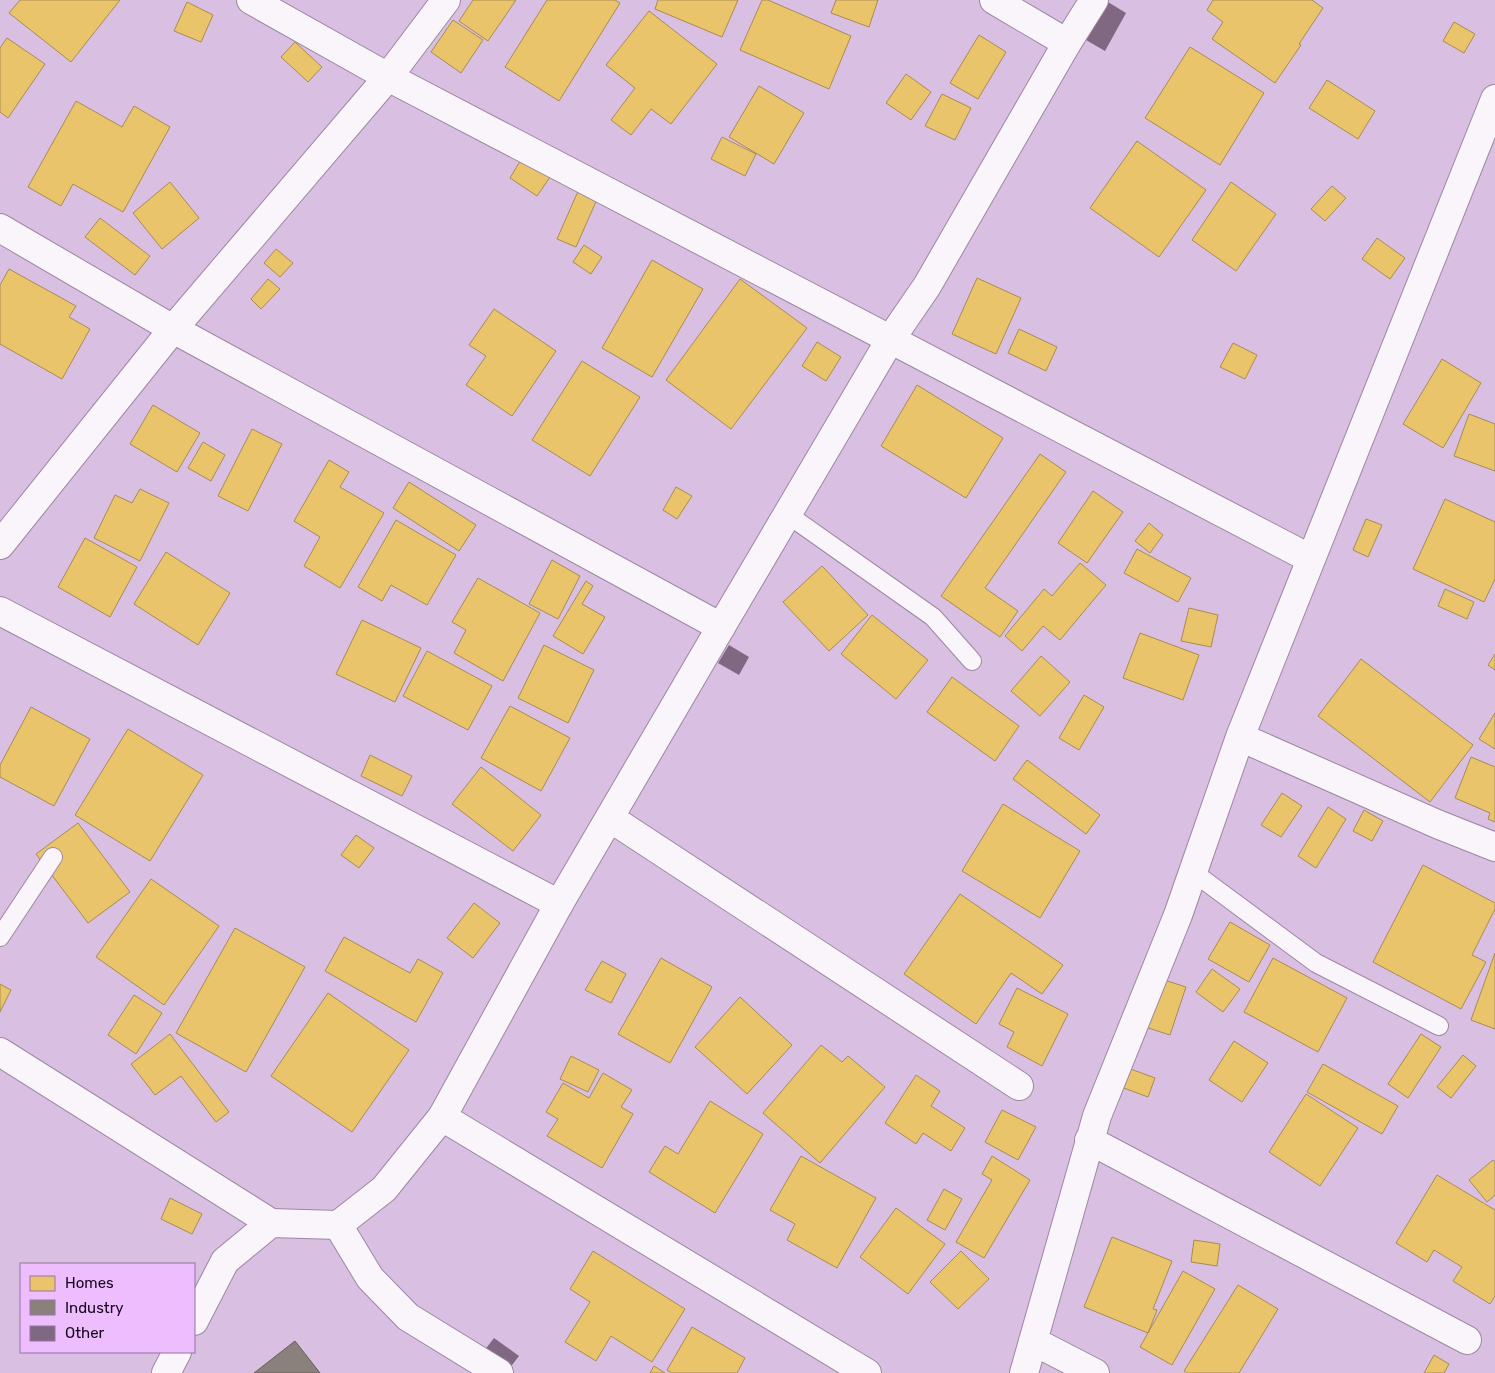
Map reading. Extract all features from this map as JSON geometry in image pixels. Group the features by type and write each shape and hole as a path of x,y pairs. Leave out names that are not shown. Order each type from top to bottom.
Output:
{"street":[{"path":"251,0 388,77 1311,559"},
{"path":"0,545 173,329 388,77 446,0"},
{"path":"994,0 1067,43"},
{"path":"0,1052 270,1223 338,1225 384,1189 442,1117 559,904 787,514 890,340 927,286 1067,43 1094,0"},
{"path":"1024,1373 1097,1116 1178,915 1240,738 1495,99"},
{"path":"0,228 173,329 721,627"},
{"path":"0,611 559,904"},
{"path":"1240,738 1437,824 1495,847"},
{"path":"610,818 1020,1086"},
{"path":"442,1117 867,1373"},
{"path":"1089,1140 1468,1340"},
{"path":"195,1319 226,1261 270,1223"},
{"path":"338,1225 370,1278 408,1317 500,1373"},
{"path":"1033,1341 1095,1373"},
{"path":"166,1373 176,1353"}],"lane":[{"path":"787,514 933,617 972,661"},
{"path":"0,937 53,857"},
{"path":"1193,872 1316,963 1439,1026"}],"building: Homes":[{"path":"20,0 120,0 71,62 9,13"},
{"path":"473,0 516,0 488,41 459,21"},
{"path":"547,0 615,0 620,3 559,101 505,67"},
{"path":"658,0 738,0 722,37 655,9"},
{"path":"762,0 768,0 851,36 829,89 740,50"},
{"path":"836,0 878,0 869,27 831,13"},
{"path":"1213,0 1312,0 1323,8 1275,83 1212,39 1223,22 1207,10"},
{"path":"187,2 213,15 201,42 174,31"},
{"path":"649,11 717,64 671,124 651,109 631,135 611,120 635,88 606,65"},
{"path":"453,20 483,40 461,73 431,52"},
{"path":"1454,22 1475,34 1464,53 1443,41"},
{"path":"979,35 1006,52 978,99 950,83"},
{"path":"7,38 45,64 8,118 0,112 0,48"},
{"path":"295,42 322,67 308,82 281,57"},
{"path":"1190,47 1264,93 1220,165 1145,118"},
{"path":"906,74 931,92 911,120 886,103"},
{"path":"1327,80 1375,111 1358,139 1309,108"},
{"path":"759,86 804,113 774,164 729,137"},
{"path":"942,94 971,108 955,140 925,126"},
{"path":"76,101 122,127 134,106 170,127 123,212 73,184 61,206 28,187"},
{"path":"722,137 756,154 745,176 711,159"},
{"path":"1137,141 1206,190 1159,257 1090,208"},
{"path":"522,158 550,177 537,196 510,178"},
{"path":"170,182 199,218 162,249 133,213"},
{"path":"1231,182 1276,214 1236,271 1192,240"},
{"path":"1332,186 1346,198 1325,221 1311,209"},
{"path":"579,189 598,197 576,247 557,239"},
{"path":"100,218 150,256 135,275 85,237"},
{"path":"1377,238 1405,258 1390,279 1362,259"},
{"path":"584,245 602,257 591,274 573,262"},
{"path":"276,249 293,263 280,277 264,263"},
{"path":"652,260 703,289 652,377 602,348"},
{"path":"9,269 76,306 69,317 90,329 62,379 0,344 0,285"},
{"path":"977,278 1021,298 996,354 952,334"},
{"path":"268,279 280,289 261,309 251,299"},
{"path":"740,279 807,328 731,429 666,380"},
{"path":"494,309 556,351 512,416 466,385 486,356 469,345"},
{"path":"1019,329 1057,347 1046,371 1008,353"},
{"path":"817,342 841,357 826,381 802,366"},
{"path":"1233,343 1257,355 1245,379 1220,367"},
{"path":"1442,359 1481,383 1443,448 1403,424"},
{"path":"582,361 640,397 590,476 532,440"},
{"path":"917,385 1003,438 966,498 881,446"},
{"path":"153,405 200,433 177,472 130,444"},
{"path":"1469,414 1495,424 1495,471 1454,456"},
{"path":"252,429 282,444 248,511 218,496"},
{"path":"203,442 225,455 211,481 188,468"},
{"path":"1040,454 1066,472 985,588 1018,611 1000,637 941,596"},
{"path":"329,460 349,472 340,487 384,513 340,588 304,566 320,537 294,521"},
{"path":"409,482 476,525 459,551 393,508"},
{"path":"676,487 692,496 677,519 663,510"},
{"path":"140,489 169,503 140,561 94,538 115,495 132,503"},
{"path":"1093,491 1123,512 1087,563 1058,543"},
{"path":"1445,499 1495,522 1495,579 1484,602 1413,569"},
{"path":"1366,519 1382,525 1368,557 1353,550"},
{"path":"396,520 456,555 427,605 391,585 382,601 358,587"},
{"path":"1149,523 1163,535 1150,553 1135,541"},
{"path":"85,538 137,567 110,617 58,587"},
{"path":"1137,549 1191,578 1178,602 1124,573"},
{"path":"166,552 230,593 198,645 134,604"},
{"path":"552,560 580,576 558,619 529,604"},
{"path":"1080,563 1106,585 1060,640 1043,626 1022,651 1005,636 1044,589 1052,596"},
{"path":"822,566 868,615 829,651 783,602"},
{"path":"478,578 540,613 503,681 454,653 466,630 452,622"},
{"path":"586,581 593,586 582,604 605,617 583,654 553,636"},
{"path":"1445,589 1474,602 1467,619 1438,606"},
{"path":"1189,608 1218,615 1211,647 1181,641"},
{"path":"872,615 928,660 896,699 841,654"},
{"path":"362,620 421,648 395,702 336,674"},
{"path":"1140,633 1199,655 1183,700 1123,678"},
{"path":"544,645 594,670 568,723 518,698"},
{"path":"427,651 492,686 468,730 403,696"},
{"path":"1495,654 1495,670 1488,665"},
{"path":"1041,656 1070,682 1040,716 1011,691"},
{"path":"1361,659 1473,745 1430,802 1318,716"},
{"path":"952,677 1019,726 995,761 927,712"},
{"path":"1084,695 1104,707 1079,750 1059,738"},
{"path":"510,706 570,738 541,791 481,758"},
{"path":"31,707 90,739 54,806 0,777 0,765"},
{"path":"1495,713 1495,749 1479,739"},
{"path":"128,729 203,775 150,861 75,815"},
{"path":"370,755 412,776 402,796 361,776"},
{"path":"1471,757 1495,767 1495,822 1488,819 1490,813 1455,798"},
{"path":"1027,760 1100,815 1086,834 1013,779"},
{"path":"481,767 541,815 513,851 452,804"},
{"path":"1282,793 1302,806 1281,837 1261,825"},
{"path":"1003,804 1080,851 1040,918 962,871"},
{"path":"1328,807 1346,819 1316,868 1298,856"},
{"path":"1364,810 1383,821 1372,841 1353,831"},
{"path":"78,823 130,892 88,923 36,854"},
{"path":"356,835 374,848 359,868 341,855"},
{"path":"1423,865 1495,903 1495,909 1472,955 1486,962 1461,1009 1373,962"},
{"path":"151,879 219,926 164,1005 96,957"},
{"path":"960,894 1063,965 1042,994 1011,973 976,1024 904,974"},
{"path":"474,903 500,923 473,958 447,938"},
{"path":"1230,922 1270,945 1249,982 1208,959"},
{"path":"235,928 305,967 246,1072 176,1033"},
{"path":"344,937 410,973 418,959 443,973 416,1022 325,971"},
{"path":"1495,953 1495,1029 1471,1020"},
{"path":"661,958 712,987 670,1063 618,1034"},
{"path":"1273,958 1347,998 1318,1052 1244,1012"},
{"path":"602,961 626,974 611,1003 585,990"},
{"path":"1212,969 1240,989 1223,1012 1196,992"},
{"path":"1155,977 1186,987 1170,1035 1139,1025"},
{"path":"0,984 11,990 0,1012"},
{"path":"1017,988 1068,1014 1042,1066 1007,1047 1014,1032 999,1024"},
{"path":"328,993 409,1050 352,1132 271,1076"},
{"path":"134,995 162,1013 136,1054 108,1035"},
{"path":"740,997 792,1045 747,1094 695,1047"},
{"path":"170,1034 229,1112 216,1122 181,1076 155,1095 131,1064"},
{"path":"1421,1034 1441,1047 1408,1098 1388,1084"},
{"path":"1234,1041 1268,1063 1242,1102 1209,1080"},
{"path":"821,1045 842,1062 848,1056 885,1087 820,1163 763,1113"},
{"path":"1463,1055 1476,1066 1451,1098 1437,1087"},
{"path":"571,1056 599,1070 588,1092 560,1079"},
{"path":"1323,1064 1398,1106 1382,1134 1307,1092"},
{"path":"1128,1068 1155,1078 1148,1097 1121,1087"},
{"path":"603,1073 632,1090 621,1107 633,1114 602,1168 547,1136 558,1119 546,1112 563,1083 589,1098"},
{"path":"916,1075 940,1091 931,1106 965,1128 951,1151 923,1133 916,1144 885,1123"},
{"path":"1306,1094 1358,1128 1320,1186 1269,1152"},
{"path":"710,1101 763,1134 715,1213 649,1172 665,1146 678,1154"},
{"path":"1002,1110 1036,1127 1018,1160 985,1142"},
{"path":"801,1156 876,1198 837,1268 787,1240 795,1224 770,1210"},
{"path":"992,1156 1030,1180 984,1258 956,1242 992,1180 982,1174"},
{"path":"1493,1160 1495,1162 1495,1195 1487,1202 1469,1180"},
{"path":"1437,1175 1495,1210 1495,1296 1490,1304 1453,1281 1462,1267 1434,1250 1427,1262 1396,1243"},
{"path":"944,1189 962,1199 945,1230 927,1220"},
{"path":"170,1198 202,1214 192,1234 161,1219"},
{"path":"896,1208 945,1244 908,1294 860,1257"},
{"path":"1112,1237 1172,1261 1153,1309 1157,1310 1148,1333 1084,1307"},
{"path":"1194,1240 1220,1244 1217,1266 1191,1262"},
{"path":"593,1251 685,1309 652,1362 611,1336 596,1361 565,1342 590,1302 570,1289"},
{"path":"961,1251 989,1279 958,1309 930,1282"},
{"path":"1183,1271 1215,1289 1172,1365 1140,1347"},
{"path":"1238,1285 1278,1309 1239,1373 1187,1373 1184,1371"},
{"path":"692,1327 745,1358 737,1373 672,1373 667,1370"},
{"path":"1434,1355 1449,1364 1444,1373 1424,1373"},
{"path":"654,1366 665,1373 650,1373"}],"building: Industry":[{"path":"295,1341 320,1373 254,1373"}],"building: Other":[{"path":"1108,2 1126,13 1105,51 1086,40"},
{"path":"729,645 749,657 739,675 718,663"},
{"path":"494,1338 519,1356 509,1369 484,1351"}]}
